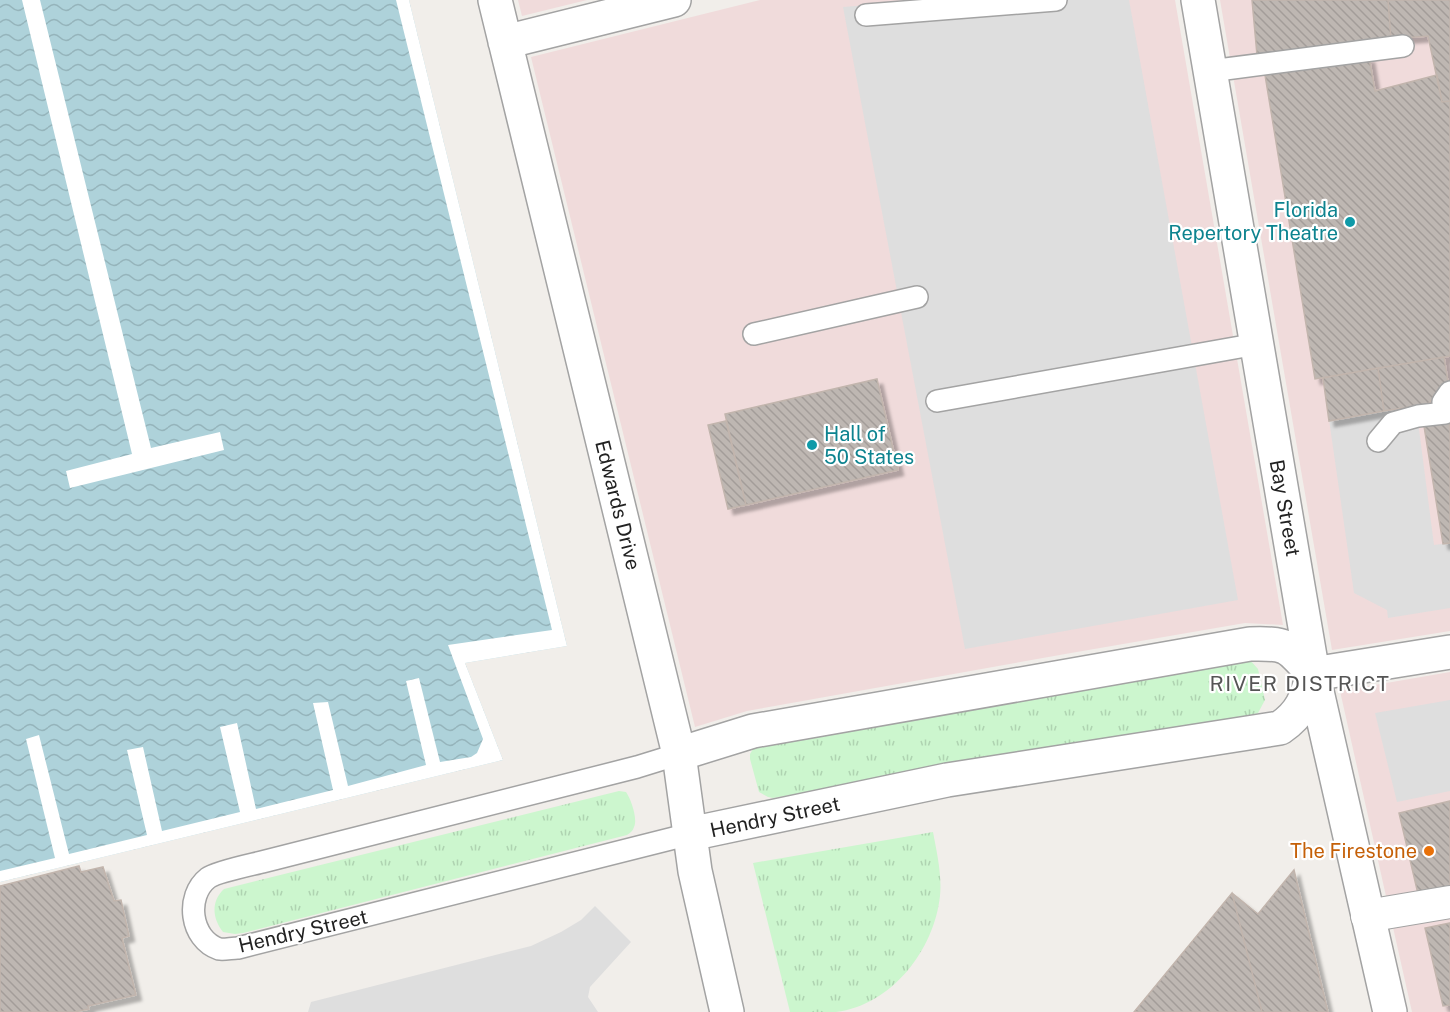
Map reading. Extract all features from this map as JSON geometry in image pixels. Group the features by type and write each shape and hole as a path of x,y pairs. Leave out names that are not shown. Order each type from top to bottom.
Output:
{"street":[{"name":"Edwards Drive","path":"495,0 679,754 695,871 727,1012"},
{"path":"505,42 674,0"},
{"name":"Bay Street","path":"1198,0 1313,674 1390,1012"},
{"name":"Hendry Street","path":"679,754 753,731 1250,644 1274,643 1291,648 1313,674 1305,703 1292,720 1280,728 947,780 690,834"},
{"path":"1313,674 1450,652"},
{"path":"1367,916 1450,902"}],"lane":[{"path":"866,15 1056,0"},
{"path":"1210,71 1403,46"},
{"path":"754,334 917,297"},
{"path":"937,401 1257,344"},
{"path":"1378,441 1393,423 1418,416 1445,413 1443,402 1450,392"},
{"name":"Hendry Street","path":"679,754 637,767 209,877 194,899 196,925 204,938 220,949 238,948 690,834"}],"shaded area":[{"path":"518,0 587,0 522,16"},
{"path":"760,0 1175,0 1283,625 1245,623 1071,653 747,711 695,727 531,57"},
{"path":"931,0 1129,0 1238,600 965,649 843,7"},
{"path":"1220,0 1450,0 1450,631 1332,650"},
{"path":"1378,368 1416,406 1434,545 1450,543 1450,608 1388,618 1387,610 1354,593 1323,378"},
{"path":"1450,672 1450,1012 1412,1012 1340,691"},
{"path":"1450,700 1450,791 1397,802 1375,713"},
{"path":"595,906 631,942 590,987 588,997 598,1012 308,1012 311,1002 531,946 581,920"}],"green space":[{"path":"1250,660 1258,669 1265,700 1258,713 1250,715 773,798 759,792 750,759 750,754 756,744"},
{"path":"619,791 626,792 635,814 634,828 627,835 243,933 223,932 215,915 215,904 224,889"},
{"path":"933,832 940,872 940,896 929,936 907,972 875,999 856,1007 836,1012 790,1012 753,863"}],"water":[{"path":"0,0 409,0 567,646 465,663 503,760 0,882"}],"pier":[{"path":"22,0 40,0 151,448 220,432 224,450 70,488 66,471 132,454"},
{"path":"396,0 409,0 567,646 465,663 503,760 0,882 0,871 55,858 26,739 39,735 69,854 147,835 127,750 143,747 162,831 240,812 220,727 237,723 256,809 333,790 313,703 328,702 348,786 426,765 406,681 419,678 440,762 471,757 477,753 483,739 448,645 552,630"}],"building":[{"path":"1252,0 1388,0 1391,39 1257,55"},
{"path":"1388,0 1450,0 1450,101 1442,102 1428,36 1391,39"},
{"path":"1369,57 1375,91 1437,75 1442,102 1450,101 1450,356 1315,379 1265,75"},
{"path":"1444,357 1448,382 1428,404 1384,411 1378,368"},
{"path":"1378,368 1384,411 1329,421 1323,378"},
{"name":"Hall of 50 States","path":"877,379 898,470 746,505 725,414"},
{"path":"726,421 746,505 728,509 708,425"},
{"path":"1450,421 1450,543 1443,544 1424,426"},
{"name":"The Firestone","path":"1450,801 1450,889 1418,894 1399,813"},
{"path":"79,866 81,872 103,867 114,901 121,900 129,936 122,938 136,995 88,1006 89,1009 74,1012 0,1012 0,886"},
{"path":"1294,870 1328,1012 1134,1012 1232,893 1258,914"},
{"path":"1232,893 1262,1012 1134,1012"},
{"path":"1450,923 1450,1005 1443,1006 1425,928"}],"place":[{"name":"Florida Repertory Theatre","path":"1350,222"},
{"name":"Hall of 50 States","path":"812,445"},
{"name":"The Firestone","path":"1429,851"}],"district":[{"name":"RIVER DISTRICT","path":"1300,683"}]}
